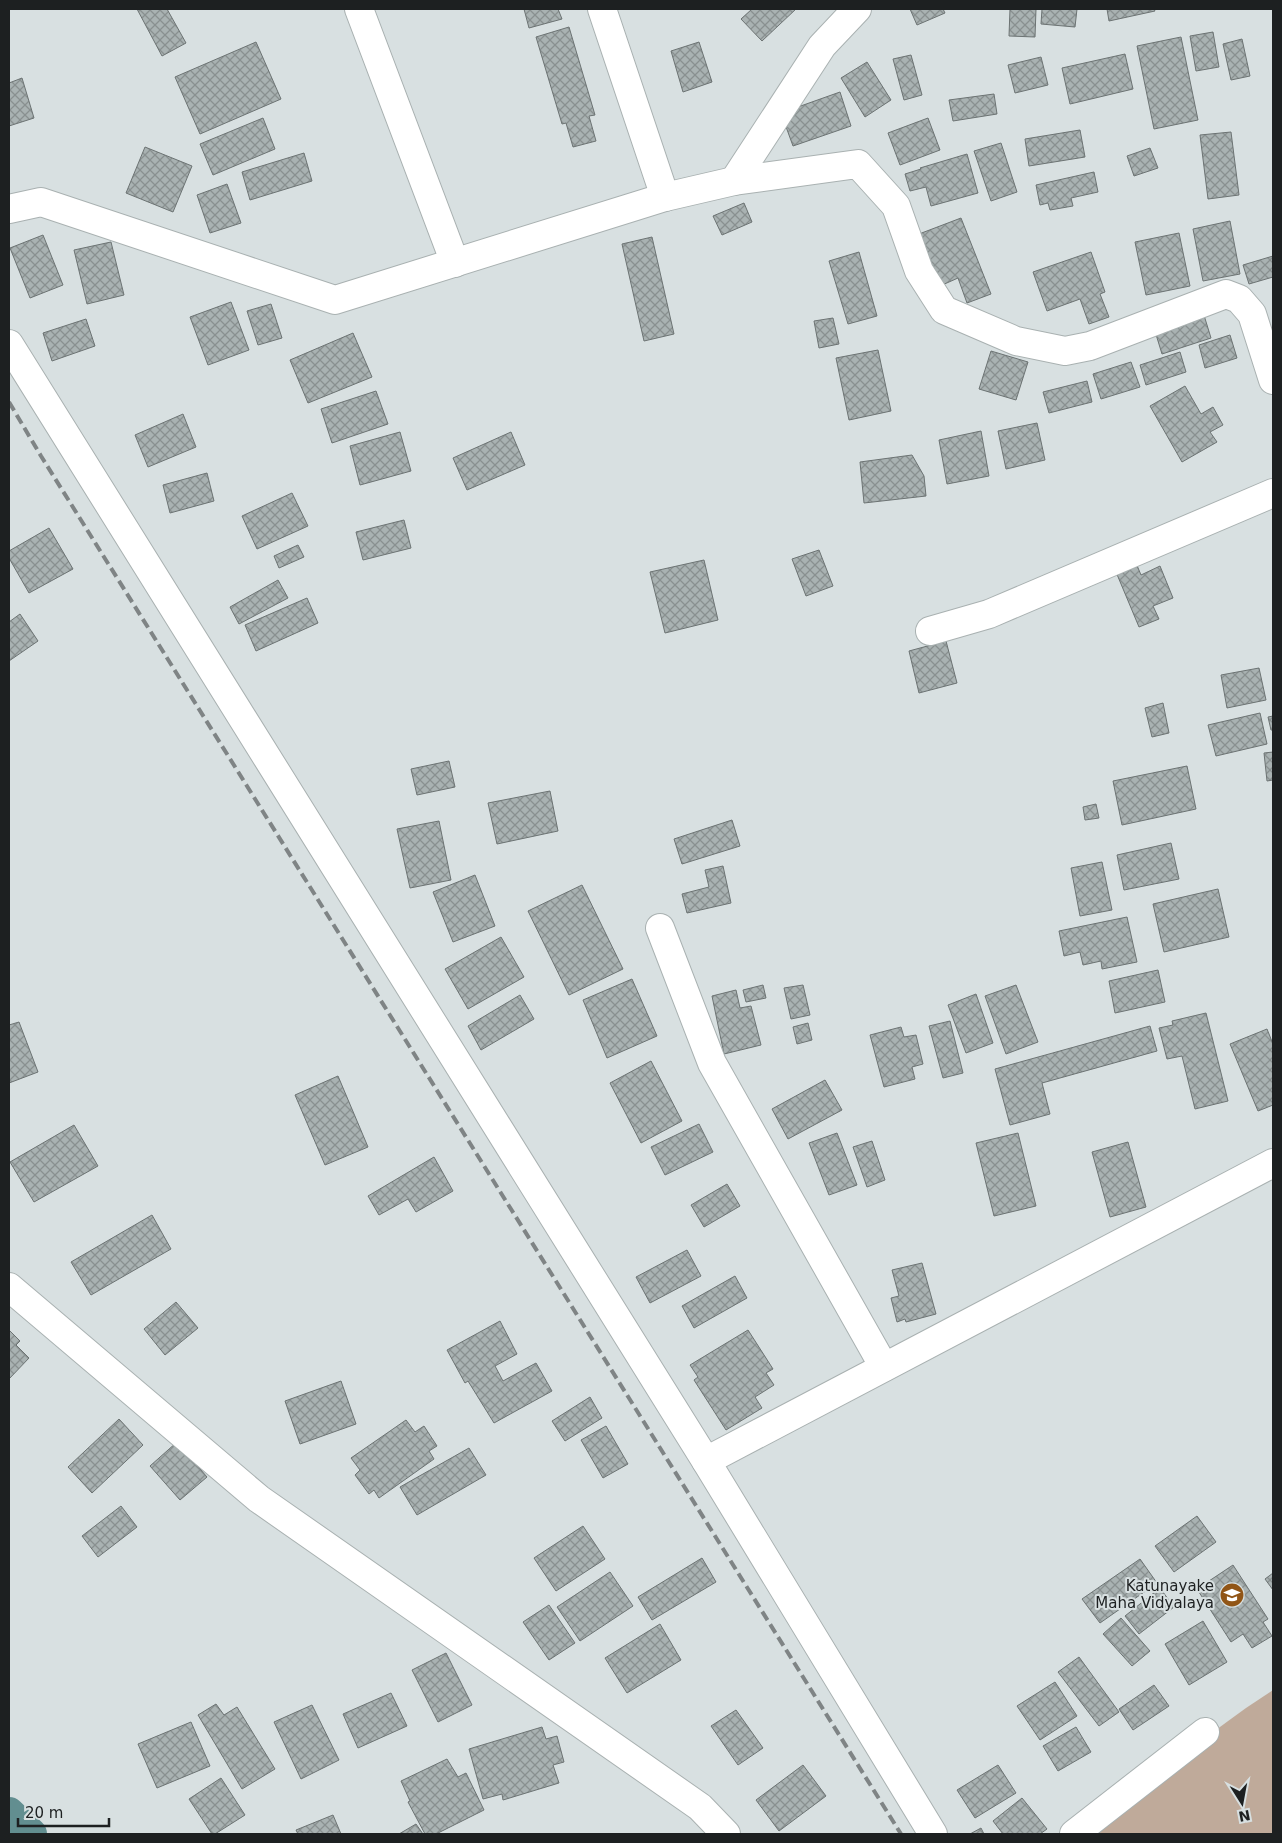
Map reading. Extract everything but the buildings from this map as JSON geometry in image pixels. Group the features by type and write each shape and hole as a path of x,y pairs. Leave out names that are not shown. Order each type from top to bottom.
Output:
{"street":[{"path":"359,9 455,263"},
{"path":"602,9 665,197"},
{"path":"734,181 822,46 857,9"},
{"path":"9,209 41,202 335,300 665,197 734,181 858,164 896,206 919,271 944,310 1016,341 1065,351 1090,346 1226,294 1239,299 1252,314 1273,380"},
{"path":"9,344 706,1461 933,1834"},
{"path":"930,631 989,614 1273,493"},
{"path":"660,928 712,1063 884,1367"},
{"path":"706,1461 1273,1163"},
{"path":"9,1287 259,1499 700,1807 726,1834"},
{"path":"1074,1834 1205,1732"}],"shaded area":[{"path":"1273,1690 1273,1834 1073,1834 1246,1708"}],"waterway":[{"path":"9,1813 31,1834"}],"railway":[{"path":"9,402 901,1834"}],"place":[{"name":"Katunayake Maha Vidyalaya","path":"1232,1595"}]}
